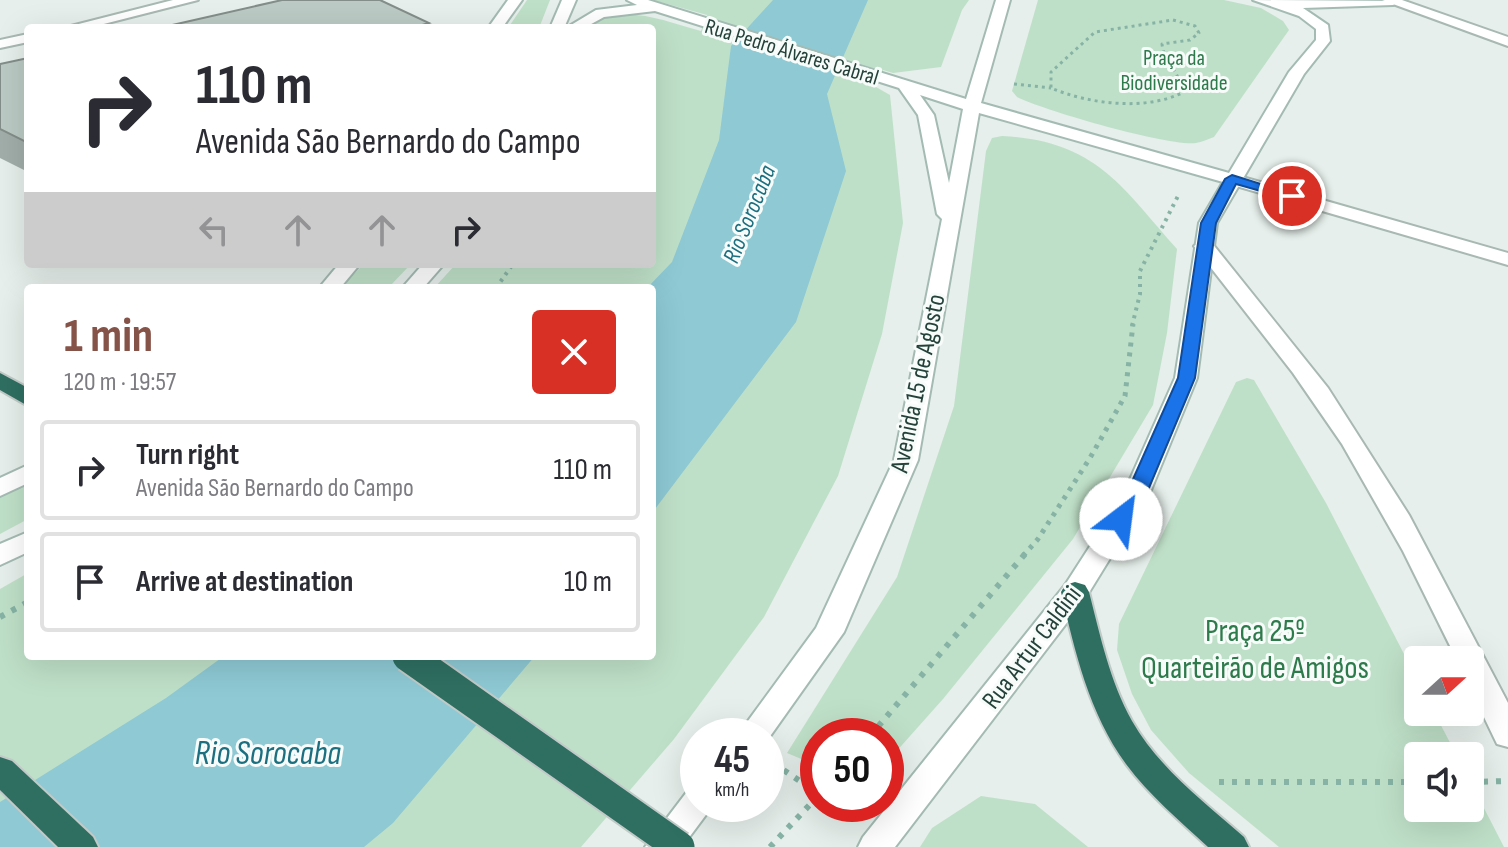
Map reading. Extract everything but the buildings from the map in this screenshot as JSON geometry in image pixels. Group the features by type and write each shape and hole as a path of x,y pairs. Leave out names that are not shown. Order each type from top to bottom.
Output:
{"highway":[{"path":"0,380 24,396"},
{"path":"1075,592 1108,704 1129,743 1161,782 1232,847"},
{"path":"414,660 679,847"},
{"path":"0,770 81,847"}],"main road":[{"path":"87,24 191,0"},
{"path":"498,24 515,0"},
{"path":"559,24 569,0"},
{"name":"Rua Pedro Álvares Cabral","path":"634,0 900,84"},
{"name":"Avenida 15 de Agosto","path":"766,718 829,632 906,460 972,106 1003,0"},
{"path":"1260,0 1282,5 1391,1 1508,42"},
{"name":"Rua Artur Caldini","path":"875,847 1075,592 1136,495 1186,378 1192,356 1208,223 1297,72 1323,41 1323,28 1304,13 1282,5"},
{"path":"580,24 601,13 660,10"},
{"path":"0,44 24,39"},
{"path":"900,84 1508,259"},
{"path":"900,84 926,115 948,224"},
{"path":"1204,246 1270,327 1354,444 1443,599 1508,735"},
{"path":"332,284 346,268"},
{"path":"416,284 430,268"},
{"path":"0,488 24,475"},
{"path":"0,556 24,543"},
{"path":"662,847 682,822"}],"path":[{"path":"1005,83 1051,88 1064,95 1099,100 1159,103 1182,93 1183,82 1163,55 1162,44 1190,40 1199,33 1197,29 1173,20 1095,32 1051,72 1051,88"},
{"path":"885,718 1038,539 1125,396 1129,339 1140,294 1140,271 1181,190"},
{"path":"0,617 24,604"},
{"path":"1484,782 1508,781"},
{"path":"1161,782 1404,782"},
{"path":"770,847 800,814"}],"green space":[{"path":"527,0 550,0 541,24 511,24"},
{"path":"653,0 969,0 962,10 941,67 893,73 883,70 876,87 890,95 903,223 882,334 838,476 764,617 689,718 680,718 680,731 674,739 581,847 0,847 0,589 24,575 24,660 656,660 656,284 438,284 452,268 656,268 656,24 590,24 612,16 627,15 656,18 701,31 707,15"},
{"name":"Praça da Biodiversidade","path":"1038,0 1224,0 1261,8 1283,21 1289,30 1214,137 1196,143 1182,143 1106,126 1017,97 1012,91"},
{"path":"1002,136 1034,140 1084,157 1104,171 1139,205 1177,249 1167,333 1153,405 1073,539 904,743 904,718 809,718 897,577 954,406 986,151 992,138"},
{"path":"360,268 407,268 392,284 344,284"},
{"name":"Praça 25º Quarteirão de Amigos","path":"1247,378 1254,380 1326,503 1404,654 1404,726 1441,726 1450,742 1404,742 1404,822 1484,822 1484,808 1504,847 1279,847 1189,773 1151,730 1132,694 1117,650 1119,624 1236,382"},
{"path":"24,483 24,521 0,534 0,496"},
{"path":"800,732 800,758 787,753"},
{"path":"981,796 1035,804 1088,847 920,847 932,828"}],"water":[{"name":"Rio Sorocaba","path":"773,0 868,0 827,94 846,171 796,322 656,508 656,284 651,284 672,262 719,140 731,46"},
{"name":"Rio Sorocaba","path":"218,660 532,660 393,823 364,847 0,847 0,802 166,698"}],"route":[{"path":"1121,519 1136,495 1186,378 1192,356 1208,223 1232,179 1292,196"}]}
